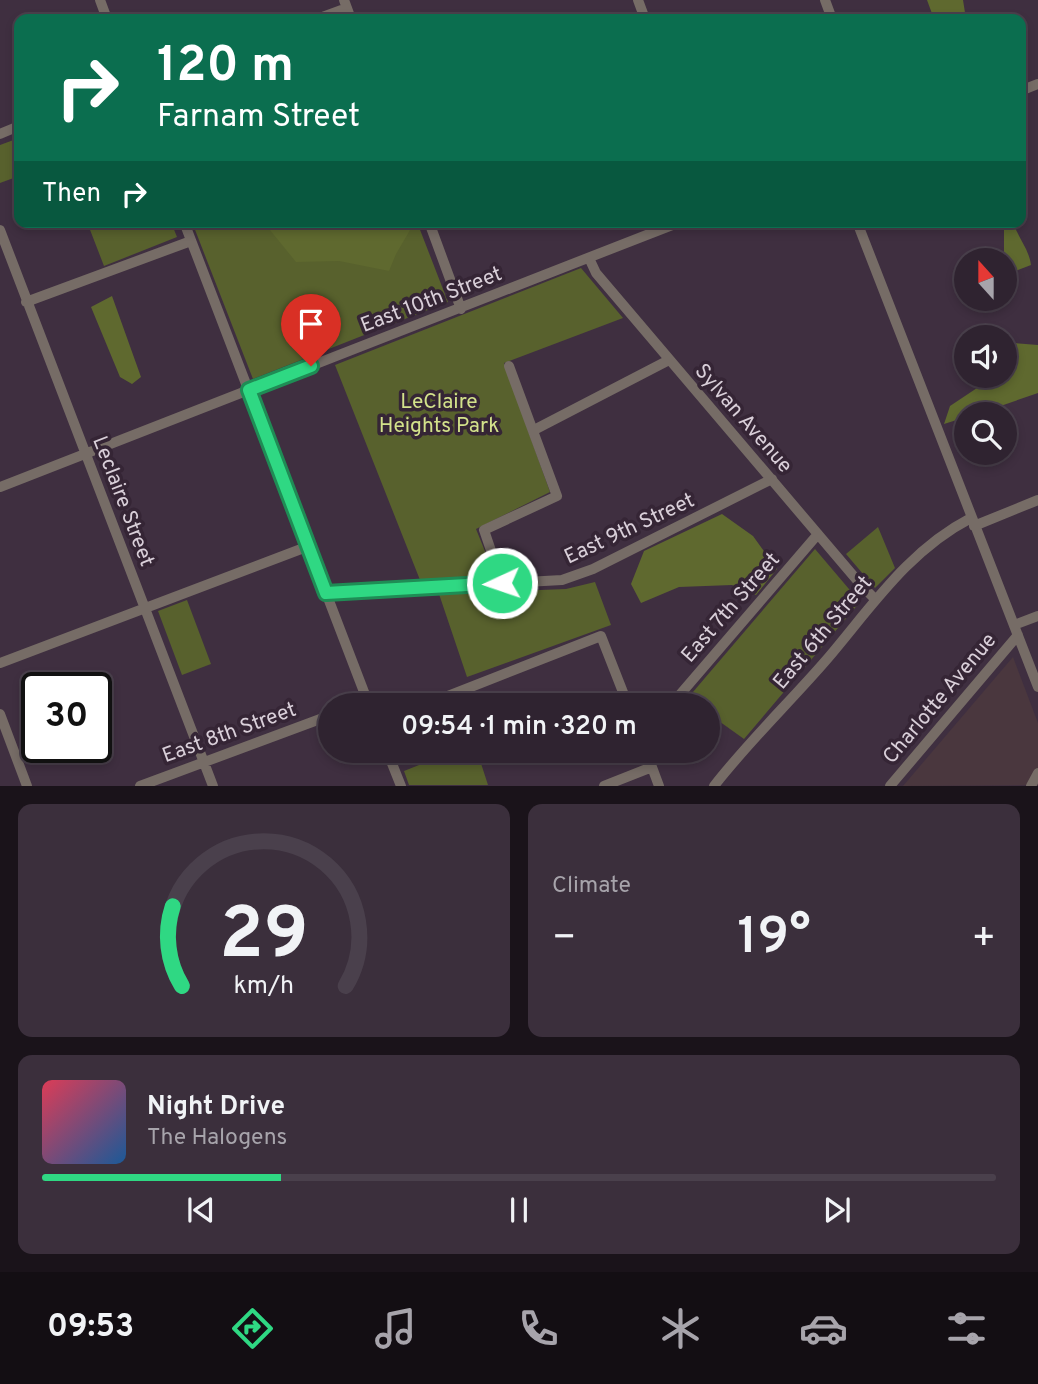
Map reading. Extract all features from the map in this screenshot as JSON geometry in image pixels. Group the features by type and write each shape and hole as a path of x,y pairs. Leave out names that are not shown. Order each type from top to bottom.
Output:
{"street":[{"path":"326,14 345,4"},
{"path":"186,228 364,693"},
{"path":"431,228 461,309"},
{"name":"East 10th Street","path":"0,486 665,228"},
{"path":"859,228 1038,687"},
{"name":"Leclaire Street","path":"0,230 213,786"},
{"path":"26,302 191,242"},
{"name":"Sylvan Avenue","path":"589,258 596,273 669,360 876,599"},
{"path":"534,430 669,360"},
{"path":"502,583 484,530 557,496 509,366"},
{"name":"East 9th Street","path":"326,593 562,580 593,569 772,479"},
{"name":"East 6th Street","path":"714,786 829,657 911,559 943,534 1038,500"},
{"name":"East 7th Street","path":"681,693 818,534"},
{"path":"0,663 309,546"},
{"name":"Charlotte Avenue","path":"890,786 1016,630 1038,615"},
{"path":"456,693 601,636 623,693"},
{"path":"0,714 27,786"},
{"name":"East 8th Street","path":"140,786 318,720"},
{"path":"0,751 12,746"},
{"path":"392,763 401,786"},
{"path":"650,763 659,786"},
{"path":"604,786 652,767"},
{"path":"1031,786 1038,773"}],"shaded area":[{"path":"1013,657 1038,723 1038,785 903,786"}],"green space":[{"path":"927,0 963,0 965,14 932,14"},
{"path":"14,140 14,178 0,183 0,145"},
{"path":"89,228 173,228 177,237 104,266"},
{"path":"194,228 419,228 448,302 253,379"},
{"path":"411,228 389,271 339,261 296,262 270,230"},
{"path":"1004,228 1016,228 1031,265 1017,270 1017,248 1004,248"},
{"name":"LeClaire Heights Park","path":"581,268 623,318 504,363 550,492 476,529 495,576 420,580 335,365"},
{"path":"112,296 141,377 132,384 120,377 91,307"},
{"path":"1017,343 1038,345 1038,393 1012,402 956,402 977,388 1017,388"},
{"path":"954,403 954,421 944,424 950,406"},
{"path":"722,514 753,536 777,569 756,595 732,585 679,587 641,603 631,584 644,551"},
{"path":"878,527 895,568 875,588 846,554"},
{"path":"815,549 860,602 744,739 720,722 720,693 692,693"},
{"path":"595,582 611,625 467,677 439,594 566,589"},
{"path":"187,600 211,664 182,675 158,611"},
{"path":"424,763 481,763 488,785 409,785 404,771"}],"route":[{"path":"311,366 249,390 326,593 502,583"}]}
